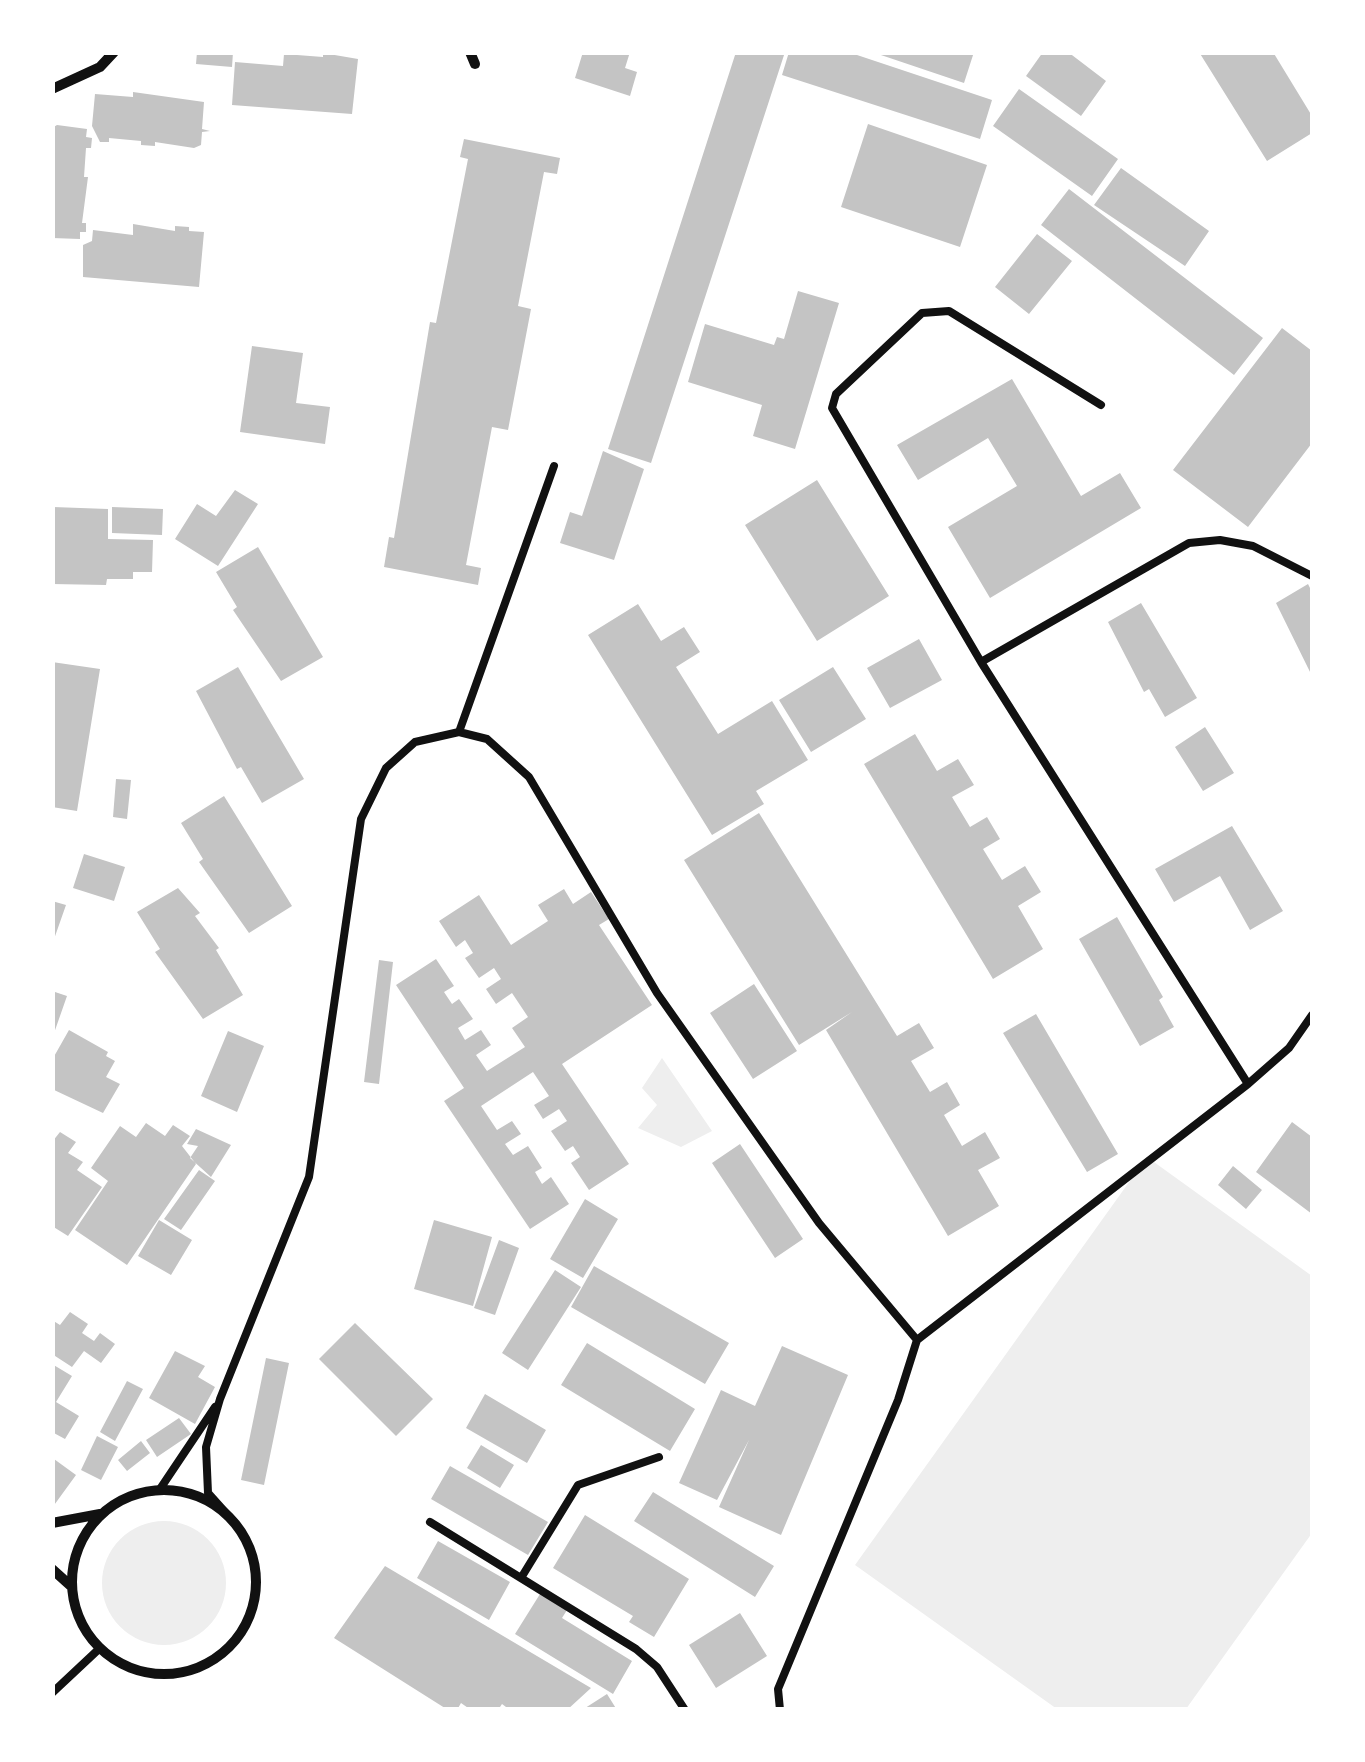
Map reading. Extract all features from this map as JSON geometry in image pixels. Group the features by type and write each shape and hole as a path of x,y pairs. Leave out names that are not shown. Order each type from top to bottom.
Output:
{"street":[{"path":"52,89 100,67 114,52"},
{"path":"160,1489 201,1498 234,1522 249,1546 255,1587 245,1627 228,1649 205,1665 178,1673 150,1673 123,1664 100,1648 80,1621 72,1588 74,1560 84,1535 101,1514 118,1501 160,1489"},
{"path":"52,1523 101,1514"},
{"path":"52,1569 72,1588"}],"lane":[{"path":"1101,405 948,311 922,313 836,394 832,408 981,662 1248,1084"},
{"path":"459,732 554,466"},
{"path":"981,662 1189,543 1220,540 1253,546 1312,576"},
{"path":"234,1522 208,1493 204,1470 220,1399 309,1176 361,819 386,768 414,742 459,732 487,740 530,778 657,993 819,1223 916,1340"},
{"path":"780,1710 778,1689 898,1400 916,1340 1248,1084 1289,1048 1312,1015"},
{"path":"160,1489 220,1399"},
{"path":"521,1578 578,1485 659,1457"},
{"path":"430,1522 636,1649 657,1667 685,1710"},
{"path":"52,1692 100,1648"}],"shaded area":[{"path":"662,1058 712,1131 681,1147 638,1128 657,1105 642,1088"},
{"path":"1147,1157 1312,1276 1312,1533 1186,1709 1057,1709 855,1565"},
{"path":"164,1521 188,1526 208,1539 221,1559 226,1583 221,1607 208,1627 188,1640 164,1645 140,1640 120,1627 107,1607 102,1583 107,1559 120,1539 140,1526"}],"building":[{"path":"197,52 233,52 232,67 196,64"},
{"path":"583,52 630,52 625,68 637,72 630,96 575,78"},
{"path":"736,52 785,52 651,463 608,449"},
{"path":"789,52 848,52 992,100 980,139 782,75"},
{"path":"872,52 974,52 964,83"},
{"path":"1043,52 1068,52 1106,81 1081,116 1026,76"},
{"path":"1199,52 1273,52 1312,116 1312,133 1267,161"},
{"path":"323,53 358,59 352,114 232,105 235,62 283,66 284,54 323,57"},
{"path":"1019,89 1118,159 1092,196 993,126"},
{"path":"133,92 204,102 202,129 210,131 202,132 201,145 194,148 155,142 155,146 141,145 141,141 109,138 109,142 100,142 92,126 95,94 133,97"},
{"path":"868,124 987,165 960,247 841,207"},
{"path":"57,125 87,129 86,137 92,138 91,148 86,148 84,177 88,177 82,223 86,223 86,232 80,232 80,239 52,238 52,128"},
{"path":"464,139 560,158 557,174 544,172 518,306 531,309 508,430 492,427 466,565 481,568 478,585 384,567 389,537 394,538 430,322 436,323 468,159 460,157"},
{"path":"1121,168 1209,231 1185,266 1094,205"},
{"path":"1069,189 1263,338 1234,375 1041,225"},
{"path":"133,224 175,231 175,226 189,227 189,231 204,232 199,287 83,277 83,245 92,241 93,230 133,235"},
{"path":"1037,234 1072,261 1029,314 995,287"},
{"path":"798,291 839,303 795,449 753,436 762,405 688,382 705,324 774,345 777,337 784,339"},
{"path":"1282,328 1312,351 1312,443 1248,527 1173,470"},
{"path":"252,346 303,353 296,403 330,407 325,444 240,432"},
{"path":"1012,379 1081,496 1120,473 1141,508 990,598 948,527 1017,486 988,438 918,480 897,445"},
{"path":"603,451 644,469 614,560 560,543 570,512 582,516"},
{"path":"817,480 889,596 817,641 745,525"},
{"path":"235,490 258,504 218,566 175,539 197,504 216,516"},
{"path":"53,507 108,509 108,539 153,540 152,572 133,572 133,579 107,579 106,585 52,584"},
{"path":"112,507 163,509 162,535 112,533"},
{"path":"258,547 323,657 281,681 233,610 237,607 216,572"},
{"path":"1308,584 1312,592 1312,676 1276,603"},
{"path":"1141,603 1197,698 1165,717 1149,689 1144,692 1108,622"},
{"path":"638,604 661,641 684,627 700,652 676,667 718,734 772,701 808,760 756,791 764,804 712,835 588,635"},
{"path":"919,639 942,680 890,708 867,668"},
{"path":"52,662 100,669 77,811 52,807"},
{"path":"238,667 304,779 262,803 241,767 237,769 196,691"},
{"path":"833,667 866,719 811,752 779,700"},
{"path":"1205,727 1234,773 1203,791 1175,747"},
{"path":"915,734 937,771 958,759 974,785 952,797 970,827 987,817 1000,839 983,849 1002,880 1025,866 1041,892 1018,906 1043,949 993,979 864,764"},
{"path":"116,779 131,780 127,819 113,817"},
{"path":"224,796 292,906 249,933 199,862 203,859 181,823"},
{"path":"759,813 897,1036 919,1023 934,1048 911,1061 930,1092 947,1082 960,1105 944,1115 962,1146 985,1132 1000,1158 978,1170 999,1206 948,1236 826,1030 852,1012 799,1045 684,860"},
{"path":"1232,826 1283,911 1250,930 1220,876 1174,902 1155,869"},
{"path":"84,854 125,867 114,901 73,888"},
{"path":"178,888 200,913 195,916 219,948 216,950 243,995 203,1019 155,952 160,949 137,912"},
{"path":"564,889 573,904 591,892 609,919 599,925 652,1005 562,1064 629,1164 589,1190 571,1163 580,1157 573,1146 565,1151 551,1131 567,1121 559,1109 543,1119 534,1105 549,1096 533,1072 481,1106 497,1130 512,1121 521,1134 505,1144 513,1155 528,1146 542,1168 535,1172 542,1184 551,1177 569,1204 530,1229 444,1101 464,1088 396,985 436,959 454,986 444,992 452,1004 459,999 473,1019 458,1028 465,1040 481,1030 491,1045 476,1055 487,1071 525,1047 512,1028 528,1017 512,993 496,1004 486,989 501,979 494,968 479,978 465,958 473,953 465,940 456,947 439,921 479,895 511,945 548,921 538,905"},
{"path":"52,901 66,905 53,942 52,942"},
{"path":"1117,917 1163,997 1159,1000 1174,1027 1140,1046 1079,939"},
{"path":"379,960 393,962 379,1084 364,1082"},
{"path":"754,984 797,1051 753,1079 710,1013"},
{"path":"52,991 67,996 53,1036 52,1036"},
{"path":"1036,1014 1118,1154 1087,1172 1003,1033"},
{"path":"69,1030 108,1052 106,1056 115,1061 106,1077 120,1084 103,1113 52,1089 52,1060"},
{"path":"228,1031 264,1046 237,1112 201,1096"},
{"path":"1292,1122 1312,1137 1312,1214 1256,1172"},
{"path":"146,1123 165,1136 173,1125 190,1136 182,1146 196,1164 127,1265 75,1230 108,1181 91,1168 120,1126 136,1137"},
{"path":"196,1129 231,1145 211,1177 190,1158 198,1146 187,1144"},
{"path":"60,1132 76,1142 68,1153 83,1162 77,1170 102,1187 68,1236 52,1226 52,1142"},
{"path":"740,1144 803,1239 775,1258 712,1163"},
{"path":"1233,1166 1262,1190 1246,1209 1218,1185"},
{"path":"199,1170 215,1181 181,1230 164,1219"},
{"path":"585,1199 618,1219 583,1278 550,1259"},
{"path":"159,1220 192,1240 171,1275 138,1256"},
{"path":"434,1220 492,1237 473,1306 414,1289"},
{"path":"499,1240 519,1248 495,1315 474,1308"},
{"path":"594,1266 729,1343 705,1384 571,1307"},
{"path":"555,1270 581,1287 528,1370 502,1353"},
{"path":"70,1312 88,1324 82,1333 94,1341 100,1333 115,1344 101,1363 84,1351 72,1367 52,1354 52,1320 60,1325"},
{"path":"355,1323 433,1399 396,1436 319,1359"},
{"path":"587,1343 695,1409 670,1451 561,1385"},
{"path":"782,1346 848,1375 781,1535 719,1507 749,1440 717,1500 679,1483 721,1390 755,1406"},
{"path":"175,1351 205,1366 198,1377 215,1387 195,1424 149,1398"},
{"path":"266,1358 289,1363 264,1485 241,1480"},
{"path":"52,1364 72,1376 56,1402 79,1416 65,1439 52,1432"},
{"path":"127,1381 143,1389 115,1441 100,1432"},
{"path":"485,1394 546,1430 527,1463 466,1428"},
{"path":"179,1418 191,1434 157,1457 146,1440"},
{"path":"97,1436 118,1447 101,1480 81,1470"},
{"path":"141,1441 150,1453 127,1471 118,1460"},
{"path":"481,1445 514,1465 500,1488 467,1468"},
{"path":"52,1461 76,1475 52,1508"},
{"path":"450,1466 548,1522 528,1555 431,1499"},
{"path":"653,1492 774,1566 755,1597 634,1521"},
{"path":"585,1515 689,1579 654,1637 629,1622 633,1616 553,1568"},
{"path":"438,1541 510,1582 489,1620 417,1578"},
{"path":"385,1566 591,1688 567,1710 510,1710 502,1704 498,1710 471,1710 461,1703 457,1710 448,1710 334,1638"},
{"path":"540,1594 567,1610 562,1618 632,1661 613,1694 515,1634"},
{"path":"740,1613 767,1656 716,1688 689,1645"},
{"path":"607,1694 617,1710 582,1710"}]}
